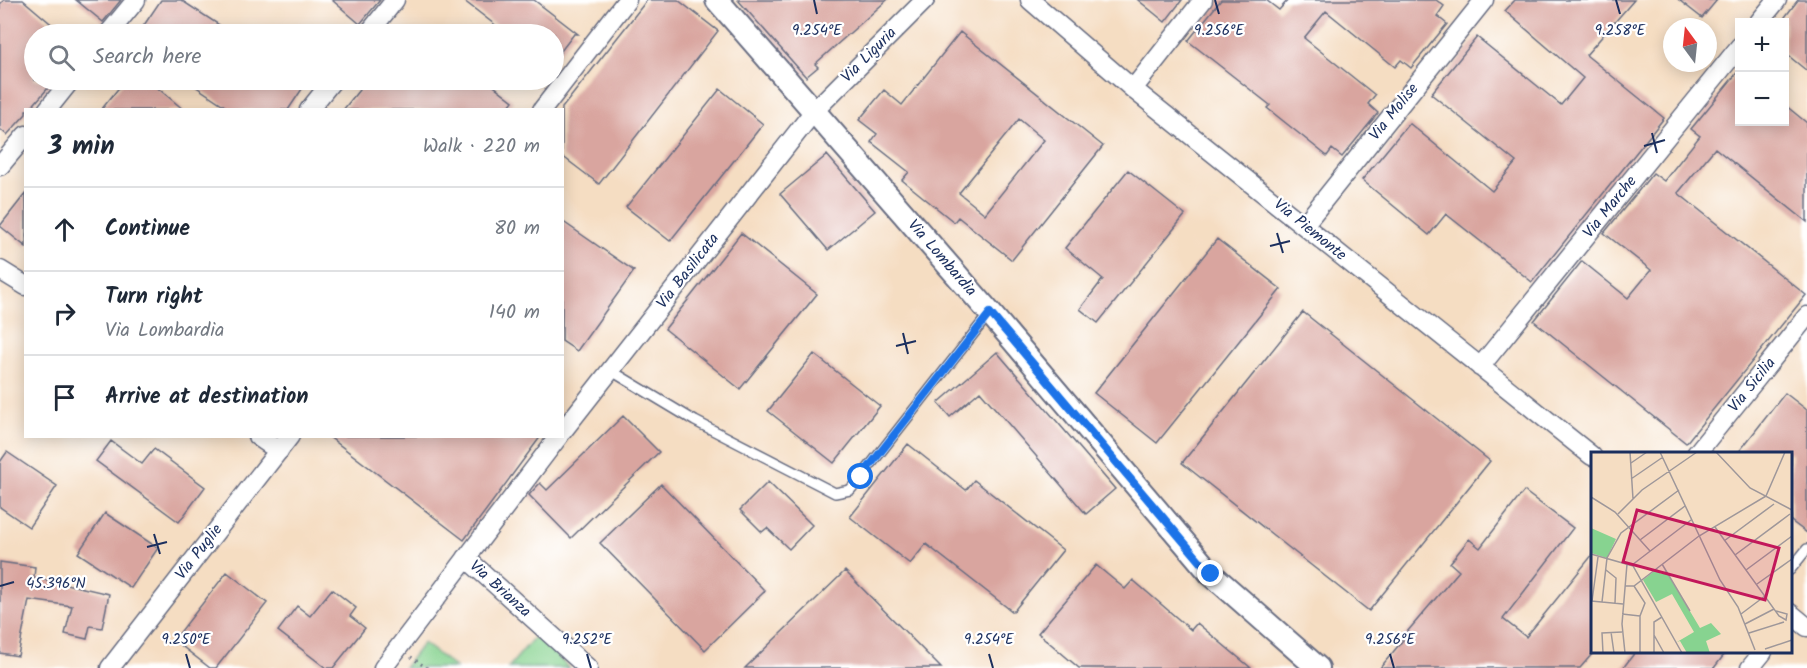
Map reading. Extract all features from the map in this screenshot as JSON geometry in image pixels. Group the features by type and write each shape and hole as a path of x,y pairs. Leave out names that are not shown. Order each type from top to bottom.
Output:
{"street":[{"path":"116,24 136,0"},
{"path":"376,24 395,0"},
{"path":"564,82 627,0"},
{"name":"Via Lombardia","path":"717,0 990,313 1211,574 1318,668"},
{"name":"Via Liguria","path":"814,111 925,0"},
{"name":"Via Piemonte","path":"1030,0 1133,88 1591,454"},
{"path":"1133,88 1203,0"},
{"name":"Via Molise","path":"1304,225 1484,0"},
{"path":"1762,18 1777,0"},
{"name":"Via Marche","path":"1480,367 1735,52"},
{"path":"49,108 63,90"},
{"path":"311,108 325,90"},
{"path":"544,108 557,90"},
{"name":"Via Basilicata","path":"564,429 814,111"},
{"path":"0,166 24,137"},
{"path":"0,270 24,285"},
{"name":"Via Sicilia","path":"1697,452 1807,316"},
{"path":"264,438 284,444"},
{"path":"382,668 557,438"},
{"name":"Via Puglie","path":"110,668 284,444"},
{"name":"Via Brianza","path":"466,558 588,668"},
{"path":"1792,616 1807,627"},
{"path":"1750,668 1761,653"}],"lane":[{"path":"610,370 694,421 836,493 850,490 856,483 990,313"},
{"path":"1792,569 1807,549"}],"green space":[{"path":"536,635 569,668 508,668"},
{"path":"423,643 456,668 404,668"}],"building":[{"path":"4,0 23,0 51,24 24,24 24,90 46,90 31,108 24,108 24,116 7,135 0,129 0,4"},
{"path":"76,0 121,0 103,22"},
{"path":"161,0 181,0 218,24 145,24"},
{"path":"332,0 380,0 360,24"},
{"path":"463,0 534,0 578,34 574,34 564,47 564,24 494,24"},
{"path":"647,0 678,0 718,31 599,184 564,158 564,108 562,108"},
{"path":"738,0 887,0 815,64 818,67 806,77"},
{"path":"1138,0 1182,0 1165,22"},
{"path":"1221,0 1266,0 1279,10 1288,0 1436,0 1444,6 1437,16 1447,24 1411,68 1401,60 1395,67 1326,11 1304,38 1375,95 1368,104 1378,113 1342,157 1332,149 1327,156 1267,108 1270,105 1188,41"},
{"path":"1515,0 1634,0 1586,55 1664,118 1532,282 1446,214 1429,235 1362,180 1409,123 1492,191 1516,162 1431,94 1477,37 1561,105 1583,78 1505,11"},
{"path":"1679,0 1717,0 1702,18"},
{"path":"1798,0 1807,0 1807,71 1789,56 1789,18 1785,17"},
{"path":"960,32 1103,146 1012,260 958,217 954,222 902,180 909,172 871,142 877,134 859,120 884,90 902,105","holes":["1019,119 1044,140 985,214 959,193"]},
{"path":"1735,75 1735,126 1789,126 1789,108 1807,123 1807,222 1715,148 1678,193 1806,295 1686,443 1534,321 1582,261 1628,298 1651,270 1604,233 1653,173 1664,181 1700,136 1691,129"},
{"path":"720,89 763,124 670,241 626,207"},
{"path":"117,90 160,90 182,108 103,108"},
{"path":"201,90 301,90 289,108 228,108"},
{"path":"359,90 499,90 513,101 508,108 345,108"},
{"path":"827,155 875,211 828,250 780,194"},
{"path":"1128,170 1185,215 1098,323 1080,309 1103,279 1065,248"},
{"path":"24,196 24,245 0,226"},
{"path":"564,222 634,271 577,351 564,342"},
{"path":"741,233 817,294 740,389 665,329"},
{"path":"1217,239 1281,289 1157,443 1094,393"},
{"path":"1303,312 1490,461 1369,611 1182,463"},
{"path":"997,352 1115,489 1086,514 980,391 950,417 938,403"},
{"path":"814,354 880,406 834,463 768,411"},
{"path":"1785,393 1807,410 1807,533 1792,522 1792,452 1739,452"},
{"path":"623,416 659,452 571,538 529,495 540,483 547,490"},
{"path":"331,438 540,438 464,540"},
{"path":"111,441 142,464 154,449 205,487 179,522 96,461"},
{"path":"908,444 966,490 974,480 1063,550 1013,612 926,544 910,564 850,517"},
{"path":"7,452 57,486 29,527 0,507 0,462"},
{"path":"768,482 812,525 789,549 767,528 762,532 740,510"},
{"path":"661,484 765,591 705,650 600,543"},
{"path":"1524,491 1573,528 1503,619 1526,637 1591,556 1591,653 1593,653 1580,668 1380,668 1403,640 1401,639 1459,571 1450,563 1469,539 1480,548"},
{"path":"105,513 158,548 131,588 78,553"},
{"path":"0,562 35,567 34,578 109,594 102,628 90,626 87,639 65,634 72,606 29,600 18,656 0,653"},
{"path":"1096,565 1125,589 1133,580 1191,630 1197,623 1251,668 1079,668 1038,633"},
{"path":"845,571 941,668 745,668"},
{"path":"227,572 267,603 216,668 210,668 174,640"},
{"path":"332,589 356,608 350,616 365,628 333,668 326,668 278,631 297,606 310,616"},
{"path":"1634,653 1725,653 1714,668 1623,668"}],"route":[{"path":"861,477 990,313 1211,574"}]}
